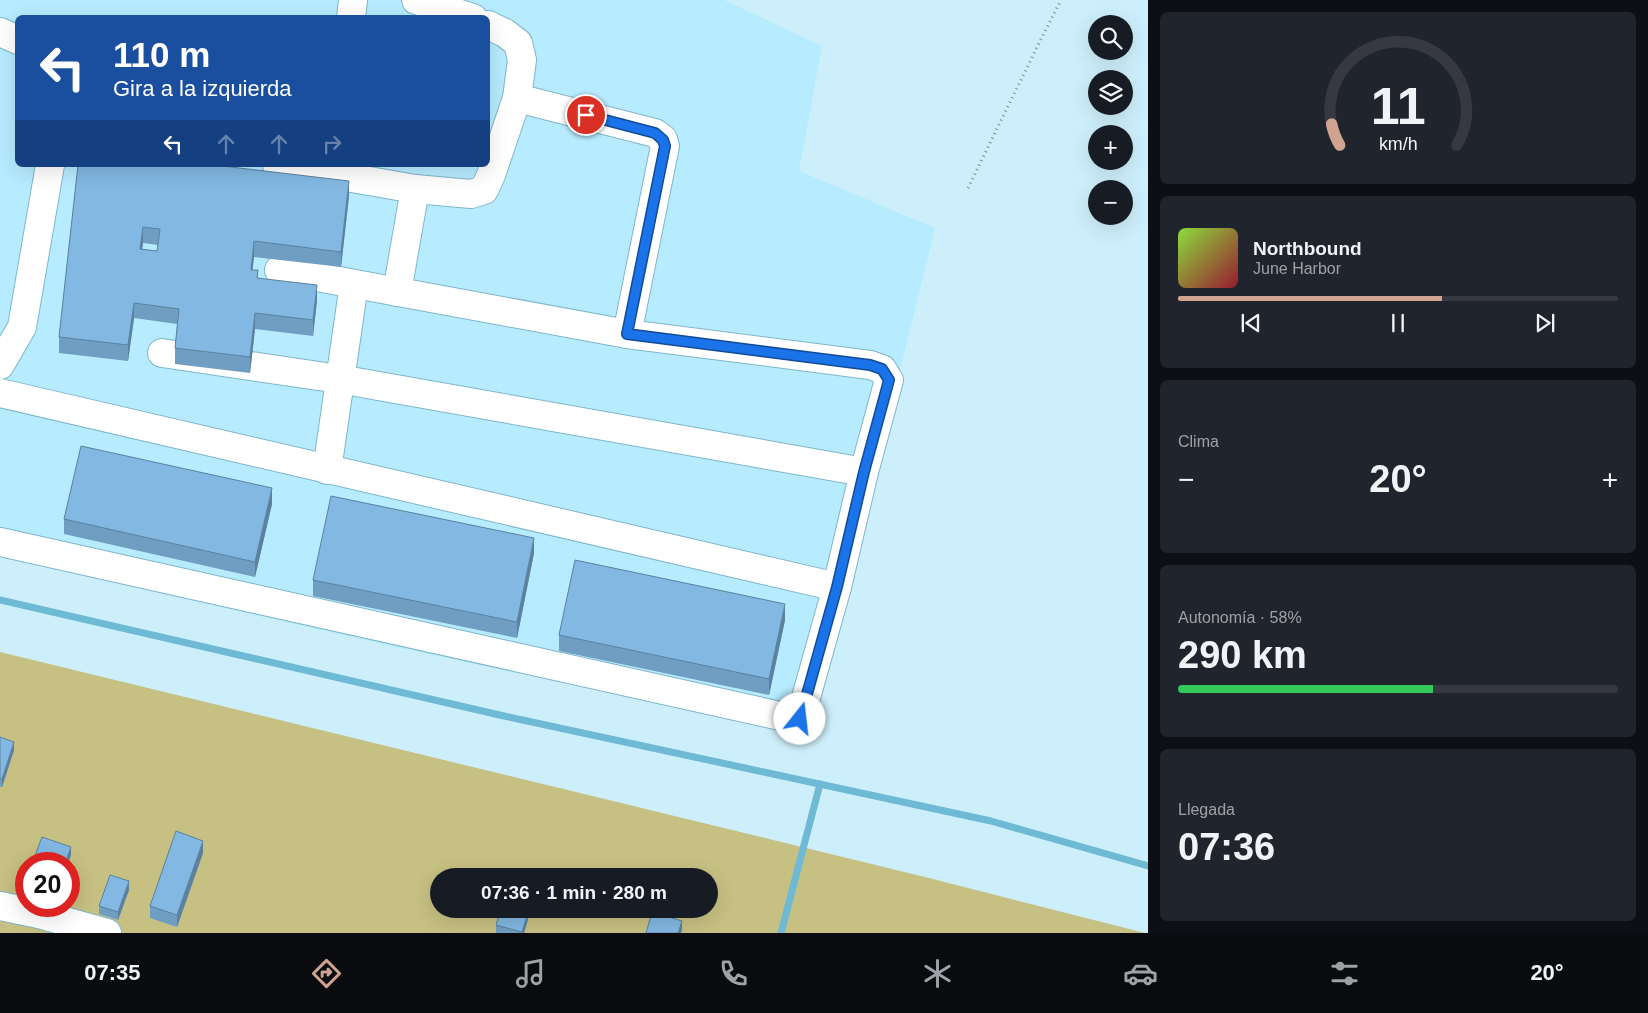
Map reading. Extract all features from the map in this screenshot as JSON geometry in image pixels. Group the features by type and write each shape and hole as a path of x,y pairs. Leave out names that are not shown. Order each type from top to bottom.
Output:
{"street":[{"path":"351,15 353,0"},
{"path":"416,0 464,15"},
{"path":"304,167 330,169 415,189 471,194 484,190 491,175 517,98 522,60 518,43 505,33 490,26"},
{"path":"0,32 15,39"},
{"path":"517,98 655,133 663,140 665,146 627,334"},
{"path":"0,365 22,327 50,167"},
{"path":"397,292 415,189"},
{"path":"0,542 800,719 837,587 864,472 889,380 882,369 870,365 627,334 279,270"},
{"path":"327,470 354,284"},
{"path":"162,353 339,379 864,472"},
{"path":"0,393 837,587"},
{"path":"0,906 39,914 108,933"}],"path":[{"path":"968,188 1061,0"}],"shaded area":[{"path":"0,0 724,0 822,46 799,171 935,228 898,378 804,734 395,647 0,557"},
{"path":"0,652 929,878 1145,933 0,933"}],"building":[{"path":"78,167 231,167 349,181 341,252 254,241 251,270 258,270 257,278 317,285 313,320 255,313 250,357 175,348 179,309 134,303 128,345 59,337","holes":["143,227 160,229 157,251 140,249"]},
{"path":"81,446 272,488 255,562 64,519"},
{"path":"331,496 534,538 517,622 313,580"},
{"path":"575,560 785,604 769,679 559,635"},
{"path":"0,737 14,742 2,779 0,779"},
{"path":"176,831 203,841 177,915 150,906"},
{"path":"42,837 71,847 69,852 36,852"},
{"path":"110,875 129,881 118,912 99,906"},
{"path":"498,918 526,918 522,932 496,925"},
{"path":"650,918 672,918 682,921 678,933 646,933"}],"waterway":[{"path":"0,600 504,716 991,821 1148,866"},
{"path":"781,933 820,784"}],"route":[{"path":"586,115 655,133 663,140 665,146 627,334 870,365 882,369 889,380 864,472 837,587 800,719"}]}
